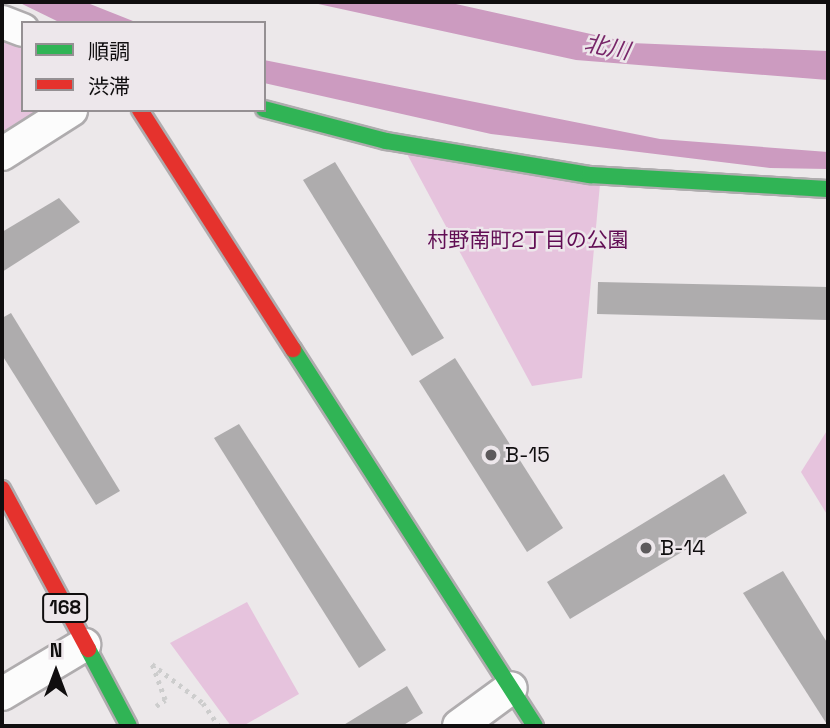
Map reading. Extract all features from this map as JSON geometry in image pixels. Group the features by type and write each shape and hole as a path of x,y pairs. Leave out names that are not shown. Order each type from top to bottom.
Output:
{"main road":[{"path":"266,110 386,142 590,175 828,189"},
{"path":"141,112 535,726"},
{"name":"168","path":"2,489 129,726"}],"street":[{"path":"2,22 21,29"},
{"path":"2,154 68,112"},
{"path":"2,694 52,667 84,645"},
{"path":"460,726 511,688"}],"green space":[{"path":"2,34 21,43 21,112 39,112 2,133"},
{"name":"村野南町2丁目の公園","path":"407,154 600,184 582,378 532,386"},
{"path":"828,429 828,516 801,472"},
{"path":"247,602 299,694 243,726 231,726 170,643"}],"water":[{"path":"18,2 85,2 133,21 57,21"},
{"name":"北川","path":"309,2 447,2 631,43 828,51 828,80 576,60"},
{"path":"266,60 660,139 828,152 828,169 770,168 491,134 266,83"}],"building":[{"path":"335,162 444,338 412,356 303,180"},
{"path":"59,198 80,222 2,272 2,232"},
{"path":"598,282 828,287 828,320 597,314"},
{"path":"11,313 120,491 96,505 2,355 2,318"},
{"name":"B-15","path":"455,358 563,528 527,552 419,381"},
{"path":"239,424 386,650 359,668 214,438"},
{"name":"B-14","path":"724,474 747,513 570,619 547,582"},
{"path":"783,571 828,644 828,726 743,593"},
{"path":"407,686 423,713 402,726 342,726"}],"traffic: fast":[{"path":"266,110 386,141 590,175 828,189"},
{"path":"293,349 535,726"},
{"path":"88,649 129,726"}],"traffic: jam":[{"path":"141,112 293,349"},
{"path":"2,489 88,649"}],"place":[{"name":"B-15","path":"491,455"},
{"name":"B-14","path":"646,548"}]}
